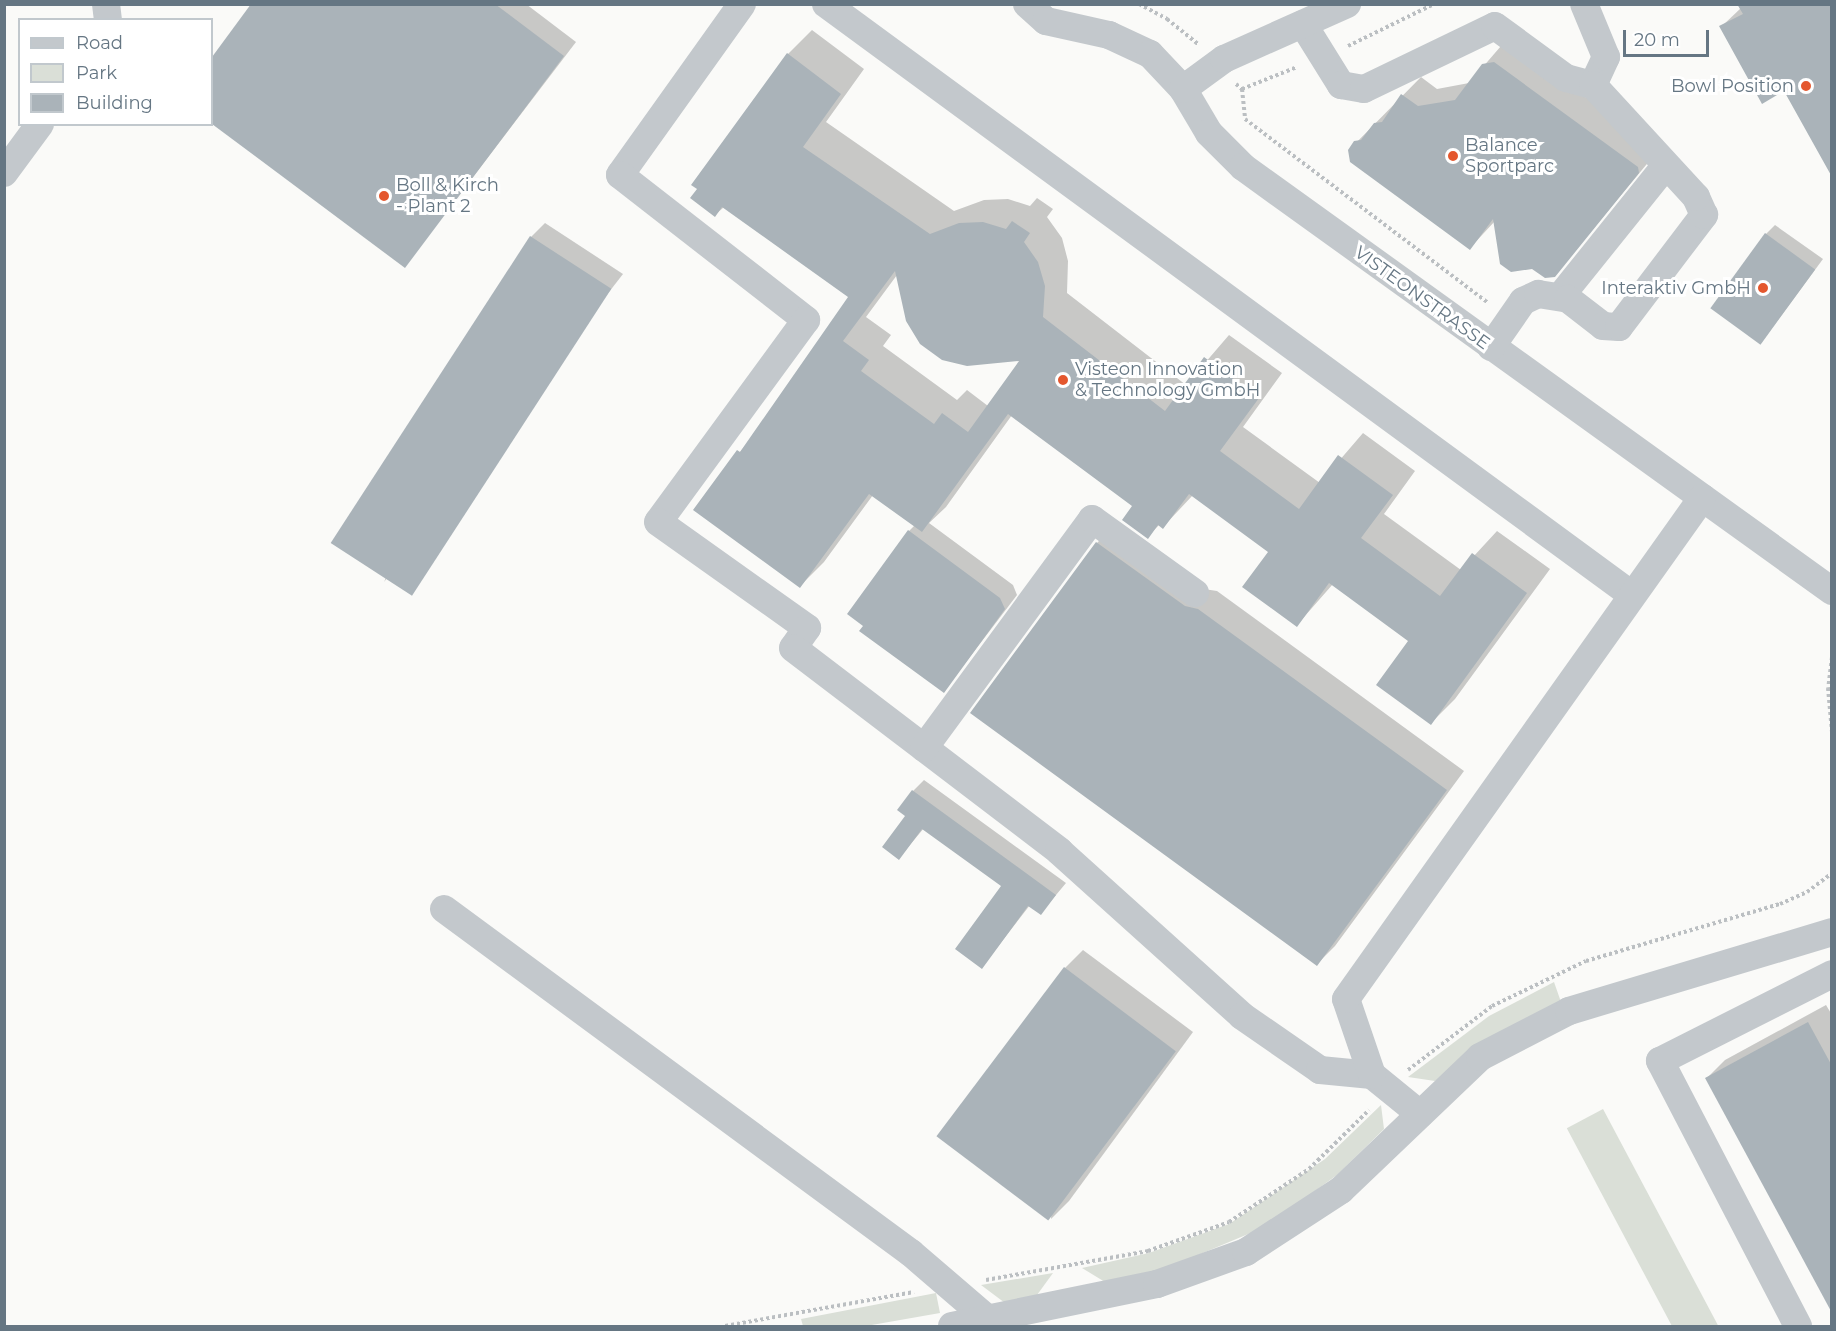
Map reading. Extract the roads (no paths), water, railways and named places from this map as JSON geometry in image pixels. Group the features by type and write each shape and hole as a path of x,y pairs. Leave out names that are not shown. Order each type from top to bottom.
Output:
{"street":[{"path":"742,4 620,175 806,320 658,522 807,628 794,648 1059,851 1242,1016 1320,1070 1381,1083 1420,1114"},
{"path":"826,4 1632,595"},
{"name":"VISTEONSTRASSE","path":"1027,4 1047,21 1109,35 1150,54 1183,88 1209,133 1243,167 1832,591"},
{"path":"1183,88 1224,59 1347,4"},
{"path":"1584,4 1606,57 1593,85"},
{"path":"1303,24 1341,85 1364,89 1495,26 1566,78 1593,85 1696,197 1704,215 1619,327 1603,326 1560,297 1530,296 1491,347"},
{"path":"4,173 39,126"},
{"path":"1560,297 1666,165"},
{"path":"1381,1083 1346,999 1702,498"},
{"path":"924,748 1092,519 1196,593"},
{"path":"444,909 911,1252 989,1320"},
{"path":"956,1326 1158,1284 1246,1252 1341,1190 1480,1057 1569,1011 1832,932"},
{"path":"1798,1326 1660,1061 1832,974"}],"place":[{"name":"Bowl Position","path":"1806,86"},
{"name":"Balance Sportparc","path":"1453,156"},
{"name":"Boll & Kirch - Plant 2","path":"384,196"},
{"name":"Interaktiv GmbH","path":"1763,288"},
{"name":"Visteon Innovation & Technology GmbH","path":"1063,380"}]}
